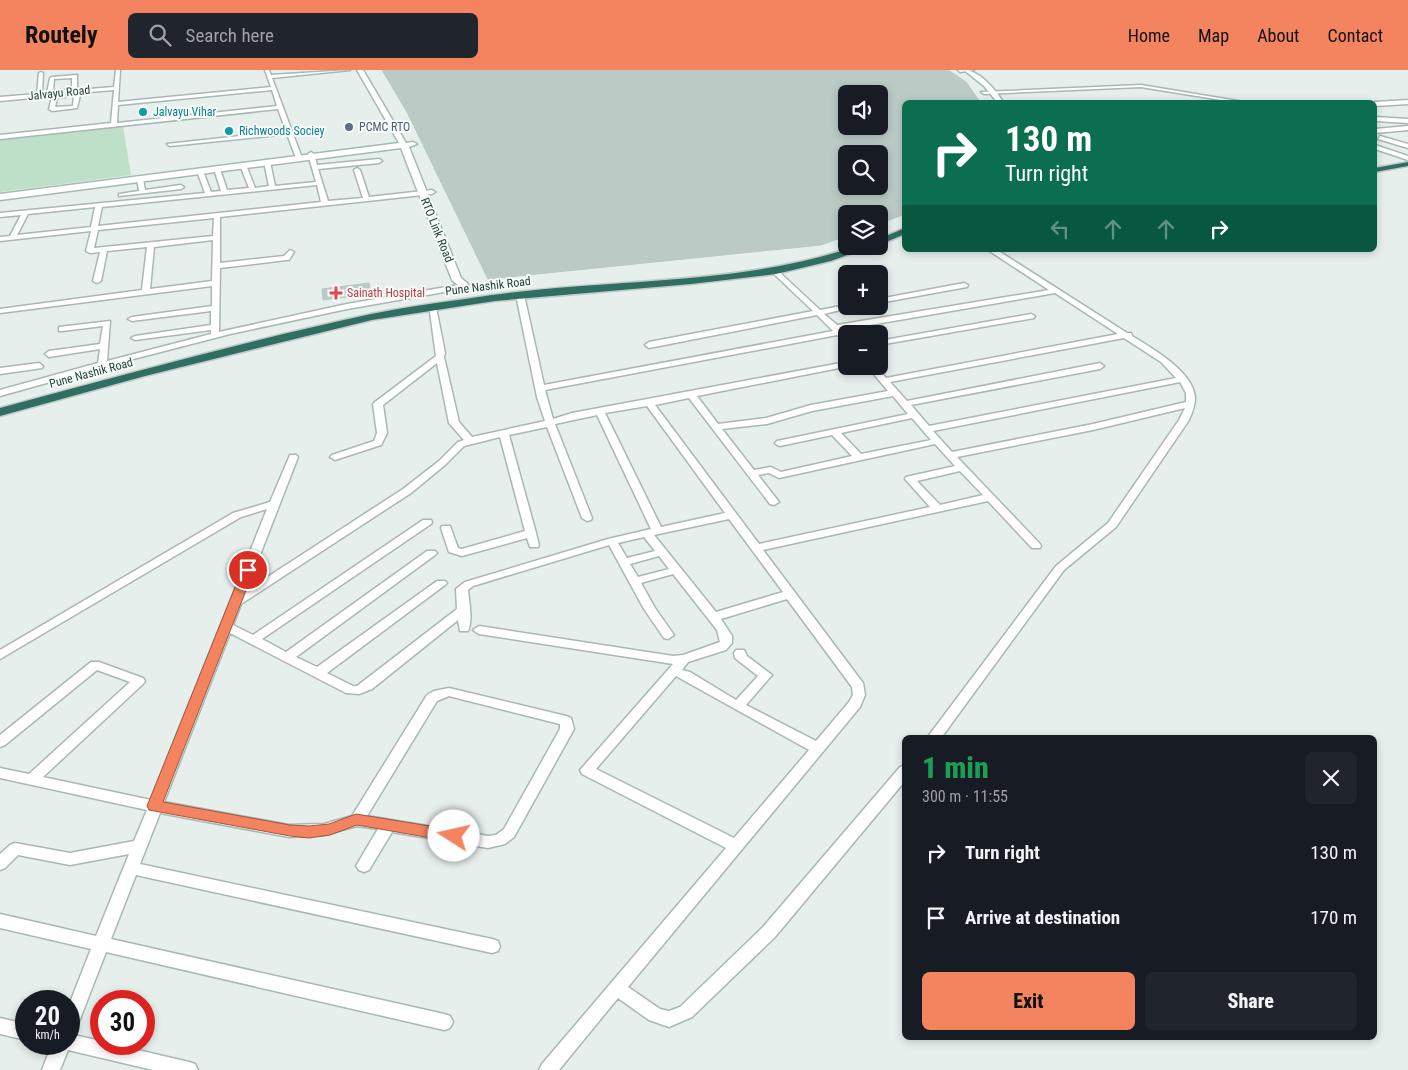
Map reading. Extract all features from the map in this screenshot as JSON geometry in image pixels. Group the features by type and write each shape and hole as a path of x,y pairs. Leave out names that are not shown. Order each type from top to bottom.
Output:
{"highway":[{"path":"1377,166 1408,161"},
{"path":"888,232 902,226"},
{"path":"888,238 902,232"},
{"name":"Pune Nashik Road","path":"0,406 328,322 402,306 469,296 753,270 808,259 838,249"},
{"name":"Pune Nashik Road","path":"0,412 141,374 329,327 432,307 520,296 701,280 776,271 840,255"}],"main road":[{"name":"RTO Link Road","path":"360,70 408,143 423,193 457,280 463,285 466,278 460,263"},
{"name":"RTO Link Road","path":"368,70 408,143 434,196"},
{"path":"963,70 993,92 999,100"},
{"path":"963,70 990,100"},
{"path":"0,196 408,143"},
{"path":"0,196 298,157"},
{"path":"463,285 469,296"}],"street":[{"path":"114,125 118,70"},
{"path":"267,70 298,157"},
{"path":"270,77 348,70"},
{"path":"963,70 972,70"},
{"path":"39,96 42,73"},
{"path":"75,76 74,91 50,93 51,86 52,78 75,76"},
{"path":"67,84 75,84"},
{"path":"51,86 59,85"},
{"path":"984,92 1140,86 1228,100"},
{"name":"Jalvayu Road","path":"0,99 117,88"},
{"path":"116,104 274,88"},
{"path":"77,93 75,107 52,109 55,97 77,93"},
{"path":"1377,104 1408,102"},
{"path":"0,137 114,125 159,117 280,107"},
{"path":"1377,109 1408,109"},
{"path":"1377,119 1408,120"},
{"path":"1382,119 1400,129"},
{"path":"1377,131 1408,128"},
{"path":"170,144 290,132"},
{"path":"1380,138 1408,146"},
{"path":"1377,148 1408,161"},
{"path":"312,155 325,203"},
{"path":"316,168 379,161"},
{"path":"267,162 272,188"},
{"path":"243,165 253,190"},
{"path":"217,169 225,193"},
{"path":"356,170 367,199"},
{"path":"200,171 209,195"},
{"path":"140,179 142,192"},
{"path":"0,215 320,183"},
{"path":"121,195 182,187"},
{"path":"152,190 153,200"},
{"path":"0,239 423,193 434,196"},
{"path":"99,206 90,251 216,238"},
{"path":"13,237 25,213"},
{"path":"215,331 217,215"},
{"path":"146,292 151,245"},
{"path":"97,281 104,251"},
{"path":"216,266 286,258 290,252"},
{"path":"988,252 1054,291"},
{"path":"935,735 1060,568 1112,525 1184,420 1191,404 1188,386 1184,379 1170,367 1158,361 1125,336 995,252"},
{"path":"776,271 838,330"},
{"path":"0,310 215,284"},
{"path":"135,338 215,331 463,285"},
{"path":"888,299 964,285"},
{"path":"866,325 1054,291"},
{"path":"520,296 540,388 550,423 587,518"},
{"path":"432,307 454,423 470,440"},
{"path":"132,319 215,308"},
{"path":"649,345 838,309"},
{"path":"888,341 1031,316"},
{"path":"62,329 107,323 102,364"},
{"path":"540,388 838,330"},
{"path":"0,393 215,331"},
{"path":"884,381 1125,336"},
{"path":"48,354 104,346"},
{"path":"334,457 378,443 382,433 378,404 440,357"},
{"path":"0,371 39,366"},
{"path":"904,404 1100,366"},
{"path":"235,603 406,491 442,463 454,448 470,440 600,412 838,367"},
{"path":"879,375 937,441 1036,546"},
{"path":"927,429 1184,379"},
{"path":"717,427 767,420 810,408 894,393"},
{"path":"691,395 774,502"},
{"path":"548,1070 855,704 859,695 858,686 649,403"},
{"path":"950,455 1093,427 1191,404"},
{"path":"479,630 674,660 684,659 722,647 726,643 726,636 714,617 663,552 652,533 600,412"},
{"path":"780,443 914,415"},
{"path":"835,432 859,458"},
{"path":"504,434 534,545"},
{"path":"752,474 771,470 779,475 937,441"},
{"path":"80,998 154,806 293,458"},
{"path":"938,508 910,479 962,468"},
{"path":"756,548 990,497"},
{"path":"0,655 237,515 274,504"},
{"path":"464,628 462,589 470,584 612,541 731,515"},
{"path":"253,640 427,522"},
{"path":"446,528 453,550 462,553 531,533"},
{"path":"612,541 650,609 668,635"},
{"path":"288,656 431,552"},
{"path":"624,562 663,552"},
{"path":"636,581 677,570"},
{"path":"318,673 441,583"},
{"path":"714,617 790,594"},
{"path":"226,626 288,656 351,690 359,690 367,686 464,609"},
{"path":"738,706 766,675 741,658 740,653"},
{"path":"684,659 587,770 736,846"},
{"path":"0,742 95,665 139,681 30,780"},
{"path":"672,671 686,675 738,706 817,748"},
{"path":"0,773 154,806 290,831 330,830 356,820 488,842 500,840 509,833 567,729 566,721 448,692 439,694 432,698 356,820"},
{"path":"617,988 655,1015 670,1019 686,1012 769,932 902,775"},
{"path":"364,866 388,825"},
{"path":"0,864 15,849 70,860 139,846"},
{"path":"131,868 492,946"},
{"path":"0,921 444,1022"},
{"path":"0,1026 15,1029"},
{"path":"80,1045 189,1070"},
{"path":"51,1070 57,1055"}],"green space":[{"path":"123,126 131,175 0,192 0,139"}],"building":[{"path":"382,70 948,70 966,82 979,100 902,100 902,215 888,221 888,205 838,205 838,239 821,245 488,279 407,112"},
{"path":"369,283 371,294 323,300 322,289"}],"place":[{"name":"Jalvayu Vihar","path":"143,112"},
{"name":"PCMC RTO","path":"349,127"},
{"name":"Richwoods Sociey","path":"229,131"},
{"name":"Sainath Hospital","path":"336,293"}],"route":[{"path":"248,570 154,806 290,831 330,830 356,820 454,836"}]}
